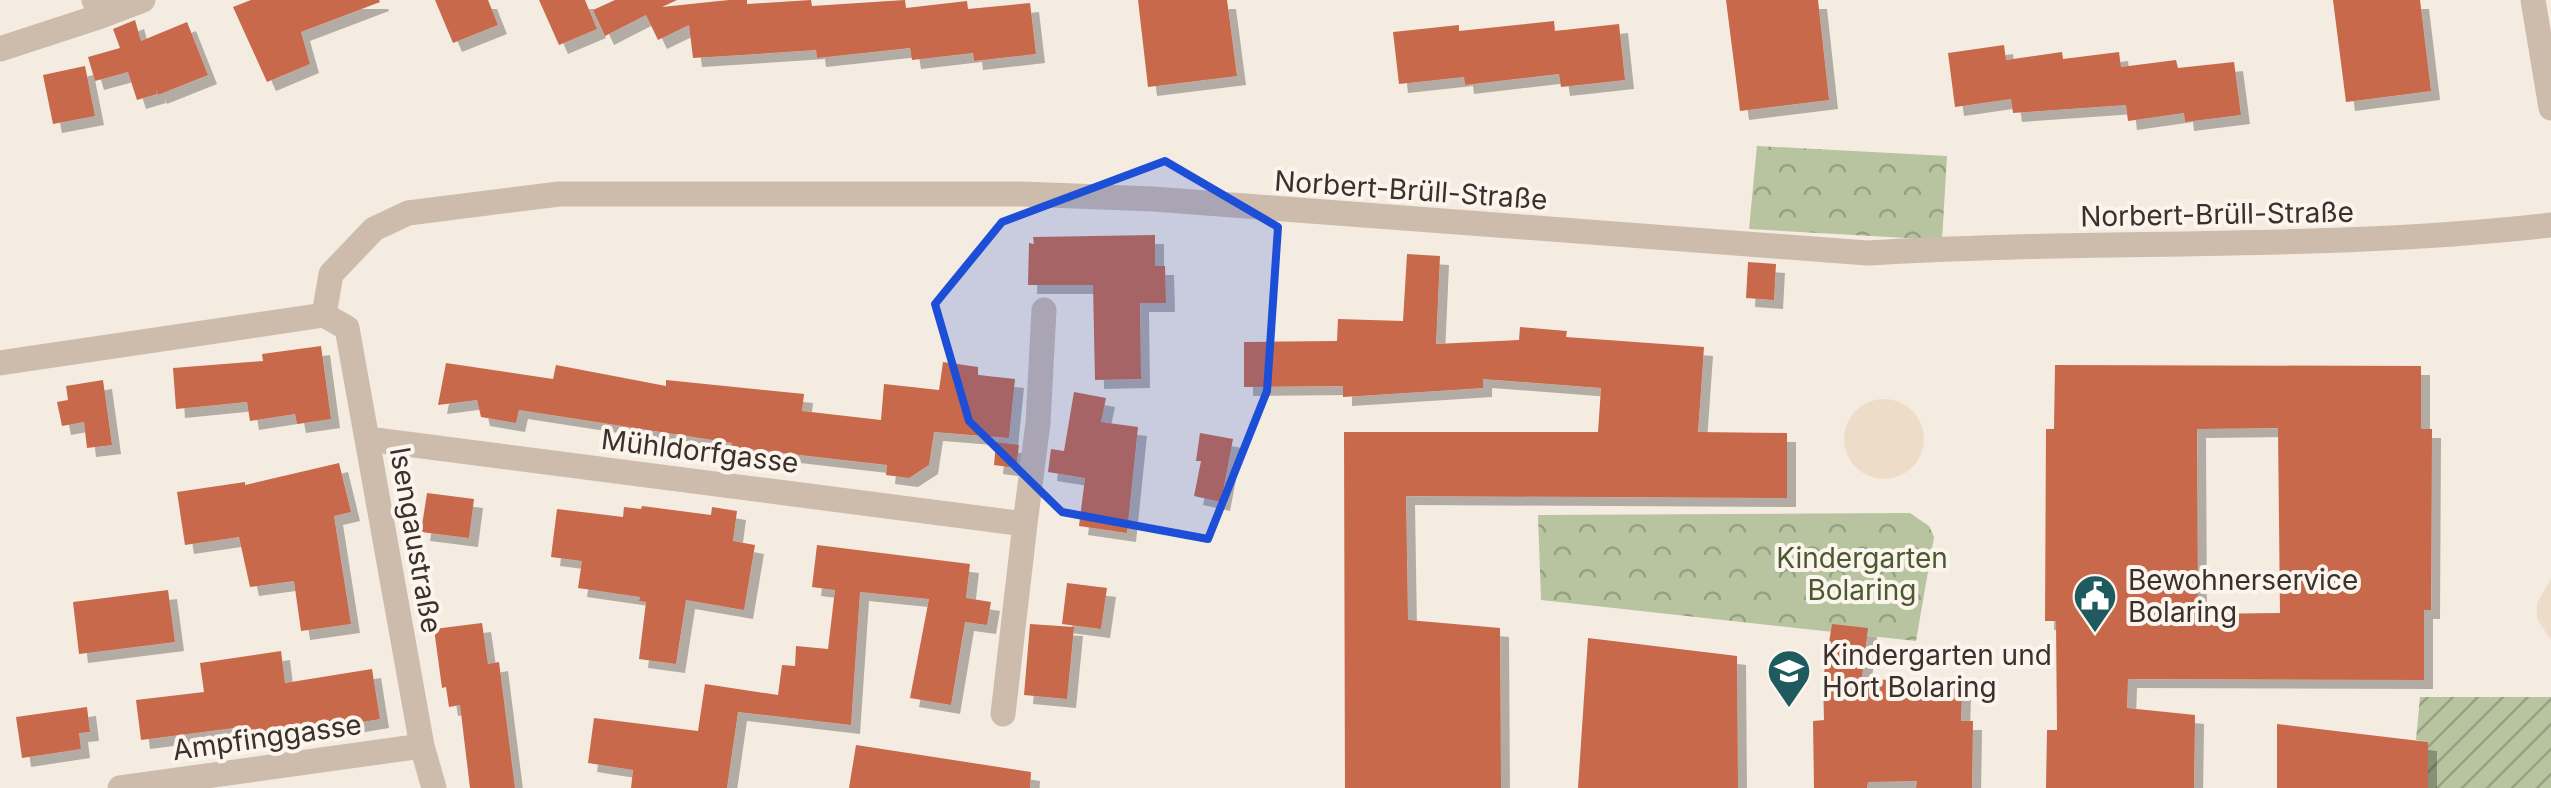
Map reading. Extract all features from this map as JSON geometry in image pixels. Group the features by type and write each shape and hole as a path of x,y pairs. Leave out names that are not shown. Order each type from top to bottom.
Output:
{"street":[{"path":"0,49 98,8 143,0"},
{"path":"2534,0 2551,108"},
{"name":"Norbert-Brüll-Straße","path":"324,315 332,274 374,228 408,213 559,194 1002,194 1153,199 1867,254 1975,247 2367,241 2551,225"},
{"path":"1003,714 1038,423 1044,310"},
{"path":"0,364 324,315"},
{"name":"Isengaustraße","path":"324,315 346,328 422,746 434,788"},
{"name":"Mühldorfgasse","path":"368,439 1026,524"},
{"name":"Ampfinggasse","path":"120,788 422,746"}],"highlighted area":[{"path":"1165,161 1278,227 1267,391 1208,539 1062,512 969,421 935,304 1002,222"}],"green space":[{"path":"1757,146 1947,156 1942,240 1749,229"},
{"name":"Kindergarten Bolaring","path":"1910,513 1929,526 1934,537 1916,641 1541,600 1538,515"},
{"path":"2420,697 2551,697 2551,788 2428,788 2428,742 2416,740"}],"shaded area":[{"path":"1884,399 1899,402 1912,411 1921,424 1921,454 1912,467 1899,476 1884,479 1869,476 1856,467 1847,454 1844,439 1847,424 1856,411 1869,402"},
{"path":"2551,579 2551,640 2537,619 2537,603"}],"building":[{"path":"251,0 380,2 301,32 310,64 267,82 233,7"},
{"path":"435,0 488,0 498,25 453,43"},
{"path":"539,0 585,0 597,29 559,45"},
{"path":"615,0 677,0 662,7 729,0 747,0 747,4 811,0 812,6 905,0 906,8 967,1 968,9 1030,3 1036,54 974,61 973,53 912,60 910,48 817,58 816,50 693,58 689,25 658,40 646,15 605,36 593,10"},
{"path":"1138,0 1227,0 1237,76 1148,87"},
{"path":"1726,0 1818,0 1829,100 1740,111"},
{"path":"2333,0 2420,0 2431,91 2346,102"},
{"path":"135,20 141,41 187,22 208,75 158,95 156,89 157,94 137,100 128,72 95,81 88,57 120,48 113,29"},
{"path":"1554,21 1555,31 1619,24 1625,80 1561,87 1559,74 1465,85 1464,77 1399,84 1393,32 1459,25 1459,31"},
{"path":"2004,45 2006,60 2062,52 2063,59 2119,52 2121,67 2176,60 2178,68 2234,62 2241,115 2185,122 2184,113 2128,121 2126,105 2013,113 2011,99 1955,107 1948,53"},
{"path":"85,66 95,116 53,124 43,75"},
{"path":"1155,235 1155,266 1165,266 1166,303 1140,303 1141,379 1095,380 1093,285 1028,285 1029,243 1034,244 1033,237"},
{"path":"1407,254 1440,256 1436,344 1519,340 1520,327 1567,331 1566,337 1704,347 1698,432 1787,433 1787,498 1406,496 1408,620 1500,628 1501,788 1345,788 1344,432 1598,432 1601,388 1483,379 1483,388 1343,397 1343,386 1244,387 1244,342 1337,341 1338,319 1403,321"},
{"path":"1748,262 1776,264 1774,300 1746,298"},
{"path":"321,346 331,419 297,424 295,414 250,421 247,402 176,409 173,368 263,361 262,354"},
{"path":"943,362 978,367 978,375 1015,379 1009,438 934,432 929,465 909,478 886,475 887,465 731,447 732,443 519,410 516,423 481,417 477,400 438,405 446,363 553,379 556,365 666,386 666,380 804,394 802,411 881,420 884,384 939,390"},
{"path":"2055,365 2421,366 2421,429 2432,429 2431,610 2424,610 2424,680 2128,679 2127,708 2195,715 2194,788 2046,788 2047,730 2057,730 2056,621 2045,621 2046,429 2054,429","holes":["2278,428 2280,613 2198,614 2197,429"]},
{"path":"103,380 112,445 87,448 84,422 62,426 57,402 68,400 66,386"},
{"path":"1074,392 1106,398 1101,422 1138,427 1127,533 1079,526 1085,478 1048,472 1051,449 1064,451"},
{"path":"1200,433 1233,439 1221,502 1194,496 1201,461 1196,461"},
{"path":"996,442 1019,445 1016,468 994,465"},
{"path":"339,463 351,512 334,516 351,624 301,631 294,581 250,587 239,537 185,545 177,492 245,485"},
{"path":"427,493 474,499 469,538 421,532"},
{"path":"624,507 711,515 712,507 737,511 733,541 755,545 744,610 686,600 676,664 639,659 646,602 639,601 640,597 578,588 582,561 551,557 557,509 623,517"},
{"path":"817,545 970,564 966,598 991,602 987,625 965,622 951,705 910,698 929,599 860,592 851,725 738,712 727,788 631,788 633,770 588,763 594,718 698,731 705,684 778,695 782,665 795,666 796,646 828,649 835,590 812,587"},
{"path":"1067,583 1107,588 1101,629 1062,624"},
{"path":"168,590 175,642 79,654 73,602"},
{"path":"482,623 488,664 499,662 515,788 470,788 460,705 449,707 446,687 442,688 434,629"},
{"path":"1030,624 1074,627 1067,699 1024,695"},
{"path":"1832,624 1868,628 1862,677 1962,689 1961,721 1973,721 1972,788 1916,788 1917,781 1868,782 1867,788 1814,788 1813,721 1824,720 1823,679"},
{"path":"1588,638 1737,656 1738,788 1578,788"},
{"path":"281,651 285,683 372,669 380,719 236,743 234,728 141,740 136,700 204,692 200,663"},
{"path":"87,707 90,732 79,733 81,749 22,758 16,717"},
{"path":"2277,724 2428,742 2428,788 2277,788"},
{"path":"856,745 1031,772 1030,788 849,788"}],"place":[{"name":"Bewohnerservice Bolaring","path":"2095,634"},
{"name":"Kindergarten und Hort Bolaring","path":"1789,709"}]}
